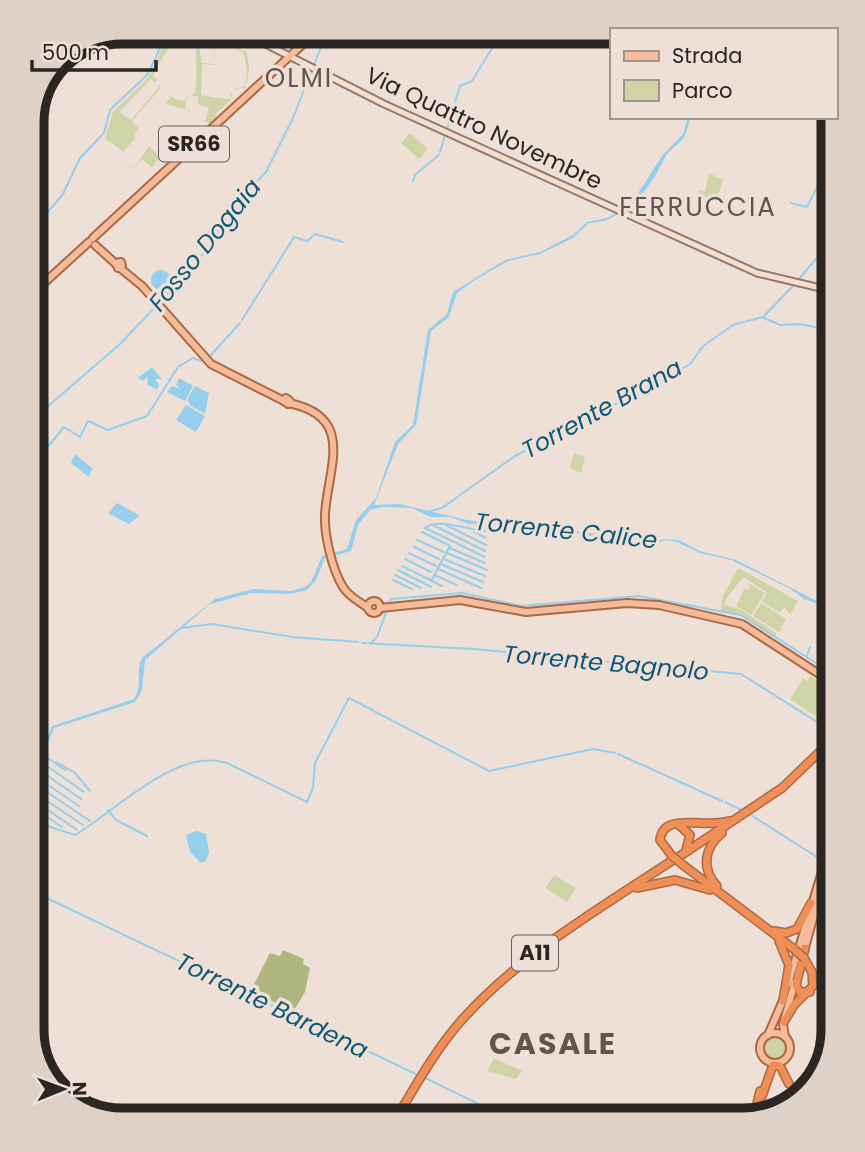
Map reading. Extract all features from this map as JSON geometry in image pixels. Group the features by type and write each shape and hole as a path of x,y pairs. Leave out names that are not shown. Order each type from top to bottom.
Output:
{"highway":[{"name":"A11","path":"422,1078 464,1024 507,980 540,952 751,809 800,774 821,753"},
{"name":"A11","path":"404,1108 460,1023 518,967 665,866 736,822 800,777 821,754"},
{"path":"735,904 676,860 660,840 662,831 671,823 717,825 751,809"},
{"path":"735,904 711,880 706,863 712,843 736,822"},
{"path":"671,823 682,825 691,835 690,844 676,860"},
{"path":"628,893 663,881 702,882 794,949 804,958 813,976 810,991 794,1005 784,1022"},
{"path":"764,926 782,933 794,931 803,922 811,903"},
{"path":"764,926 778,940 788,958 789,973 783,1001"},
{"path":"805,948 796,985 800,992 810,991"},
{"path":"762,1096 768,1061"},
{"path":"757,1107 768,1061"},
{"path":"758,1107 773,1065 780,1066 789,1084"}],"main road":[{"name":"Via Quattro Novembre","path":"268,44 384,104 757,273 821,288"},
{"name":"SR66","path":"44,284 93,242 300,44"},
{"path":"93,242 154,301 211,364 318,416 333,436 334,455 325,516 329,544 345,590 366,605 375,601 383,607 460,600 521,612 640,603 733,621 758,633 821,674"},
{"path":"821,873 783,1001 768,1035 759,1048 768,1061 784,1060 789,1053 790,1044 785,1037 784,1022 821,891"},
{"path":"768,1035 785,1037"}],"green space":[{"path":"165,44 171,44 153,76 157,79 155,83 151,79 119,112 131,120 159,87 157,85 160,86 132,121 139,129 134,134 135,139 124,150 125,153 105,138 113,112 148,78"},
{"path":"196,44 199,44 202,63 214,64 215,44 214,65 202,64 201,95 230,100 233,92 231,100 214,115 220,118 213,124 205,122 209,108 198,104 198,96 192,97 196,87"},
{"path":"224,44 247,52 249,70 245,89 241,88 245,86 247,70 244,53"},
{"path":"167,95 184,102 186,96 188,97 185,109 197,113 169,105 166,103 170,98"},
{"path":"410,133 428,149 419,159 401,143"},
{"path":"149,146 168,165 177,157 172,150 178,157 168,166 159,157 152,168 142,159 134,168"},
{"path":"709,173 723,180 716,201 698,194 700,190 705,192"},
{"path":"574,453 585,457 581,473 570,468"},
{"path":"738,568 798,601 790,614 785,608 779,612 762,602 767,592 743,577 725,600 725,605 740,609 776,633 776,637 741,614 721,611 723,596"},
{"path":"748,583 765,593 751,615 736,606 745,588 749,590"},
{"path":"761,603 786,619 779,632 753,616"},
{"path":"810,676 821,683 821,720 790,699 803,679 807,681"},
{"path":"554,875 576,888 567,902 545,888"},
{"path":"283,950 304,959 303,964 310,968 305,992 293,1012 251,990 270,953 280,956"},
{"path":"775,1034 785,1038 789,1048 785,1058 775,1062 765,1058 761,1048 765,1038"},
{"path":"494,1058 522,1071 516,1079 487,1071"}],"water":[{"path":"687,119 690,119 684,138 667,154 654,178 633,206 605,221 589,223 573,238 540,254 508,261 457,293 449,317 431,331 416,425 398,444 374,505 400,504 467,520 545,529 566,525 582,533 634,534 651,543 664,539 679,540 700,551 736,560 821,605 804,599 789,588 731,560 700,553 677,542 666,540 650,545 628,536 583,536 562,527 544,531 493,524 469,524 450,517 431,517 411,508 382,507 370,510 358,525 351,551 325,558 316,580 307,590 290,594 251,593 210,604 145,660 142,690 135,702 54,728 44,753 44,746 52,726 134,699 142,658 215,599 254,589 291,591 305,587 311,582 322,556 347,549 356,520 376,498 395,442 413,425 428,330 447,314 453,292 505,260 540,252 573,235 587,222 607,218 631,204 662,156 683,134"},
{"path":"161,270 168,273 171,280 168,287 161,290 154,287 151,280 154,273"},
{"path":"152,367 162,379 155,379 159,385 157,389 148,385 147,377 143,381 138,378"},
{"path":"179,378 193,386 185,401 167,392 172,386 181,389 176,385"},
{"path":"195,386 209,393 205,414 191,406 187,400"},
{"path":"186,405 205,416 196,432 176,420"},
{"path":"75,454 92,468 89,477 71,463"},
{"path":"117,503 139,516 129,524 108,513"},
{"path":"197,831 206,834 209,852 206,861 201,863 190,852 186,835"}],"waterway":[{"path":"44,218 63,194 80,158 104,133 110,110 147,75 162,44"},
{"name":"Fosso Dogaia","path":"161,301 204,253 234,205 266,172 293,118 322,44"},
{"path":"440,152 460,86 472,81 494,45 500,45"},
{"path":"413,181 415,175 439,155"},
{"path":"814,193 821,180"},
{"path":"791,203 807,207 813,195"},
{"path":"242,320 294,237 307,241 315,234 343,242"},
{"name":"Torrente Brana","path":"798,280 821,253"},
{"name":"Torrente Brana","path":"427,512 442,508 515,456 690,364 703,346 733,325 763,317 794,285"},
{"name":"Fosso Dogaia","path":"44,410 120,344 157,305"},
{"path":"764,318 780,325 800,324 821,328"},
{"path":"209,357 240,323"},
{"path":"44,447 46,449 64,427 80,437 88,421 108,430 147,416 178,367 193,358 201,361"},
{"name":"Torrente Calice","path":"425,528 446,524 487,531"},
{"name":"Torrente Calice","path":"433,525 485,551"},
{"name":"Torrente Calice","path":"446,525 486,545"},
{"path":"425,528 485,557"},
{"path":"422,532 450,546 431,581"},
{"name":"Torrente Calice","path":"474,532 486,538"},
{"path":"417,540 444,552"},
{"path":"414,547 439,559"},
{"path":"450,548 485,563"},
{"path":"409,553 436,566"},
{"path":"447,553 487,570"},
{"path":"405,559 431,572"},
{"path":"444,559 485,576"},
{"path":"441,564 483,582"},
{"path":"402,566 442,586"},
{"path":"438,569 481,588"},
{"path":"398,570 431,587"},
{"path":"395,575 421,588"},
{"path":"434,575 457,585"},
{"path":"393,580 412,589"},
{"path":"371,643 377,637 391,599 462,593 521,606 639,596 741,615 821,664"},
{"name":"Torrente Bagnolo","path":"182,628 212,624 292,637 358,642"},
{"name":"Torrente Bagnolo","path":"362,643 474,649 741,674 821,724"},
{"path":"807,656 810,647"},
{"path":"44,825 75,835 146,784 187,764 207,761 227,763 307,802 313,788 315,763 349,698 489,771 593,749 615,753"},
{"path":"618,754 722,801"},
{"path":"44,759 49,759 65,770"},
{"path":"56,762 75,773 90,791"},
{"path":"44,764 84,792"},
{"path":"44,773 81,799"},
{"path":"44,782 79,806"},
{"path":"44,790 90,821"},
{"path":"44,799 83,825"},
{"path":"725,802 743,811"},
{"path":"44,807 77,830"},
{"path":"108,810 116,820 147,836"},
{"path":"44,815 62,827"},
{"path":"751,815 821,860"},
{"name":"Torrente Bardena","path":"44,897 420,1076"},
{"name":"Torrente Bardena","path":"425,1078 487,1108"}],"district":[{"name":"OLMI","path":"299,78"},
{"name":"FERRUCCIA","path":"698,207"},
{"name":"CASALE","path":"553,1044"}]}
